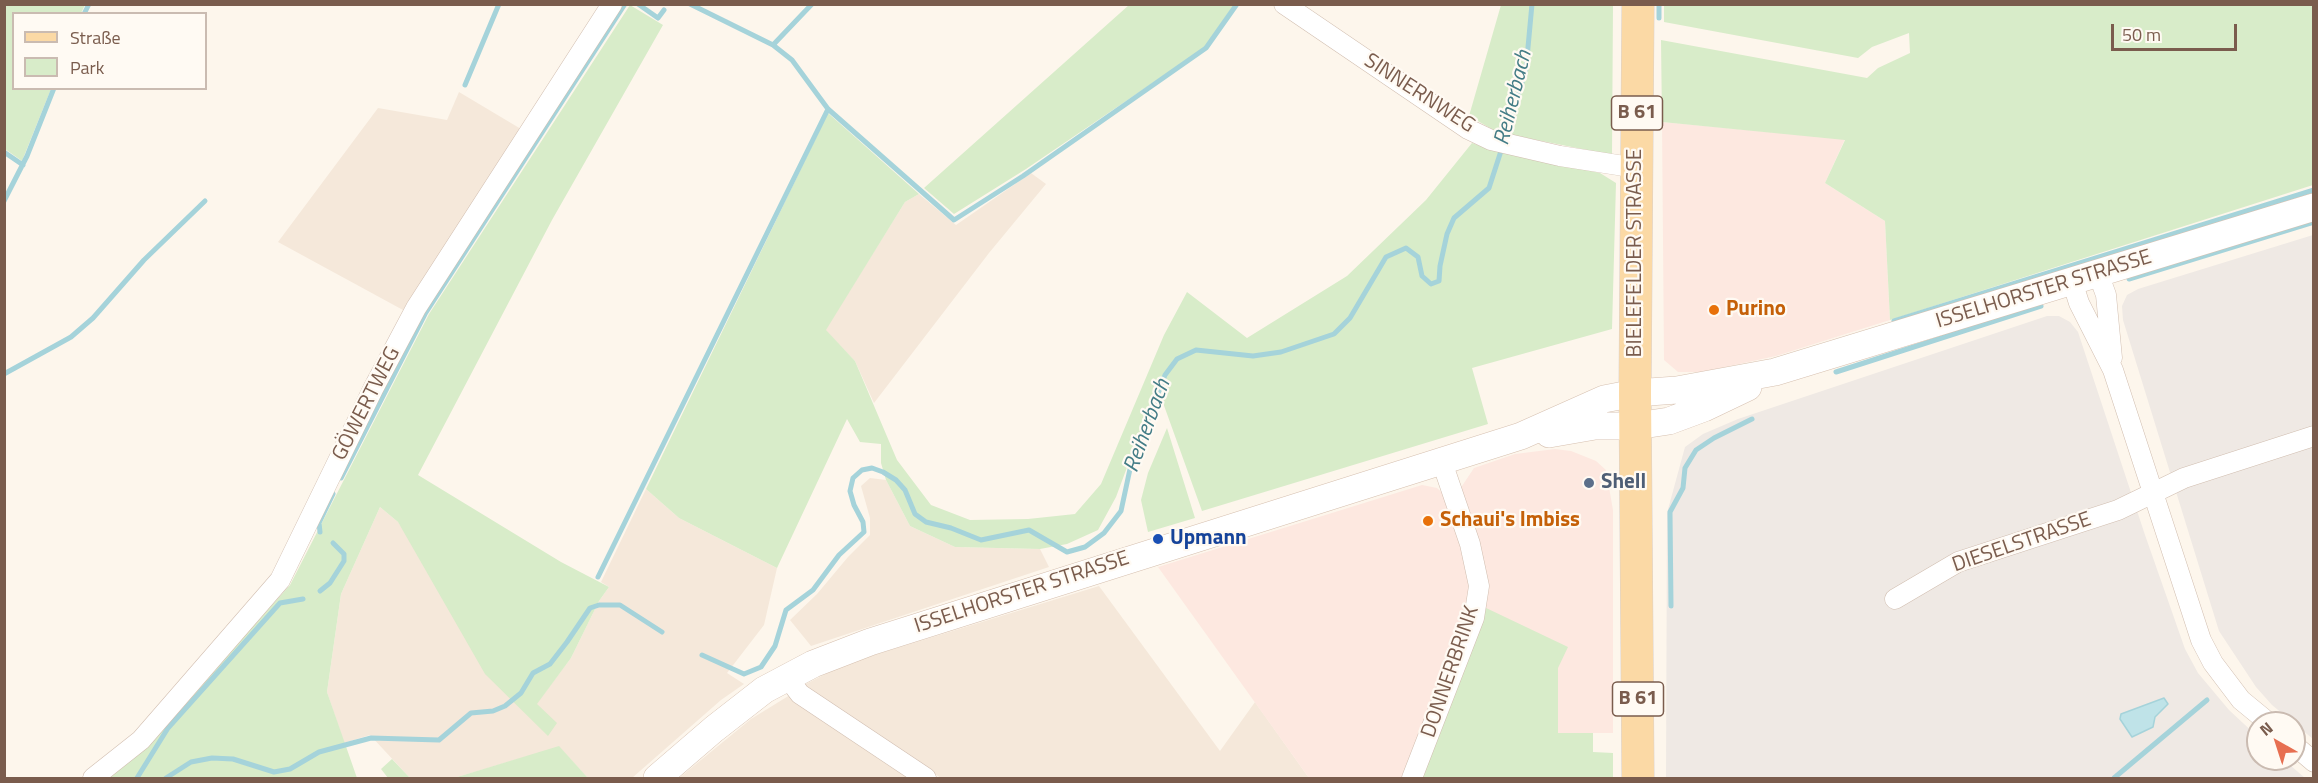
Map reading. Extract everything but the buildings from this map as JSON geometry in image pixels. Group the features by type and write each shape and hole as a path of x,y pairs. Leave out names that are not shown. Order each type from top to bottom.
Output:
{"main road":[{"name":"BIELEFELDER STRASSE","path":"1635,393 1638,4"},
{"name":"B 61","path":"1635,393 1638,778"}],"street":[{"name":"GÖWERTWEG","path":"93,778 141,740 280,580 373,389 416,308 612,4"},
{"name":"SINNERNWEG","path":"1284,4 1468,129 1496,141 1560,156 1637,168"},
{"name":"ISSELHORSTER STRASSE","path":"657,778 745,704 787,677 831,656 870,642 1521,436 1604,399 1635,393 1677,390 1775,372 2313,207"},
{"path":"2098,273 2106,295 2113,370"},
{"path":"2072,281 2079,303 2113,370 2201,640 2241,700 2254,711"},
{"name":"ISSELHORSTER STRASSE","path":"1521,436 1595,426 1636,426 1669,421 1704,408 1775,372"},
{"name":"DIESELSTRASSE","path":"1895,599 1958,562 2118,510 2184,478 2313,436"},
{"name":"DONNERBRINK","path":"1412,778 1474,618 1479,586 1470,544 1442,462"},
{"path":"787,677 800,694 926,778"}],"shaded area":[{"path":"459,92 521,129 403,310 278,242 378,108 447,120"},
{"path":"1662,122 1845,139 1825,183 1885,221 1890,320 1776,356 1702,372 1678,372 1664,360"},
{"path":"1031,173 1046,184 989,253 874,403 855,361 825,330 905,202 919,194 956,225"},
{"path":"2313,235 2313,739 2306,733 2306,711 2279,711 2272,705 2256,687 2219,631 2123,320 2122,306 2127,295 2138,289"},
{"path":"2047,316 2059,316 2070,322 2078,332 2185,649 2198,673 2229,710 2246,726 2246,771 2297,771 2305,778 1666,778 1667,513 1685,447 1703,434 1738,419"},
{"path":"1555,449 1571,451 1596,461 1606,470 1613,510 1613,733 1558,733 1558,668 1484,607 1460,489 1474,468 1515,454"},
{"path":"870,478 886,480 910,526 955,547 1040,549 1049,567 811,646 790,620 817,594 870,535 870,518 861,486"},
{"path":"1422,485 1437,488 1447,497 1457,527 1471,591 1469,608 1405,778 1309,778 1158,567"},
{"path":"646,489 679,518 777,568 764,625 727,673 744,684 721,700 632,778 588,778 559,747 454,778 410,778 370,735 344,743 327,692 341,594 380,507 398,522 536,704 571,658 599,601 609,587 601,582"},
{"path":"1099,586 1220,751 1255,702 1309,778 941,778 800,687 845,664"},
{"path":"790,695 917,778 679,778 751,719"}],"green space":[{"path":"5,4 85,5 82,12 12,12 12,90 51,90 22,161 5,149"},
{"path":"630,5 663,25 552,220 418,475 561,562 609,587 599,601 571,658 537,704 557,723 548,736 485,674 398,522 380,507 341,594 327,692 357,778 104,778 146,745 290,585 429,314"},
{"path":"1129,5 1234,5 1204,48 1026,169 954,214 924,188"},
{"path":"1501,5 1613,5 1612,155 1497,132 1469,116"},
{"path":"1664,5 2313,5 2313,185 1890,320 1885,221 1825,183 1845,140 1662,122 1661,40 1867,78 1878,68 1910,53 1909,33 1872,47 1858,58 1664,22"},
{"path":"828,113 919,194 905,202 826,330 855,361 897,460 931,505 970,520 1028,519 1075,514 1101,484 1164,335 1187,292 1247,338 1347,276 1426,200 1472,143 1492,150 1600,173 1616,183 1612,329 1472,368 1488,424 1202,511 1162,400 1165,387 1158,384 1116,497 1098,530 1067,544 1040,549 955,547 910,526 886,480 881,463 881,444 860,442 847,419 777,568 679,518 646,489"},
{"path":"1167,428 1195,518 1148,532 1141,500 1148,473"},
{"path":"1484,607 1568,647 1558,668 1558,733 1593,733 1593,752 1613,753 1613,778 1419,778"},
{"path":"559,746 588,778 454,778"},
{"path":"392,759 410,778 388,778 381,769"}],"water":[{"path":"2164,698 2168,704 2155,717 2153,727 2132,737 2120,719 2121,714"}],"waterway":[{"path":"85,12 89,4"},
{"path":"465,85 499,4"},
{"path":"341,478 425,314 625,4"},
{"path":"638,4 658,18 664,10"},
{"path":"690,4 773,45 792,60 828,109 954,220 1023,176 1206,48 1237,4"},
{"path":"773,45 812,4"},
{"name":"Reiherbach","path":"702,655 744,674 761,667 775,646 786,610 813,590 839,555 864,532 863,522 850,491 853,478 862,470 872,468 896,480 905,490 915,514 926,522 951,528 981,540 1029,530 1067,552 1085,547 1104,533 1121,511 1130,469 1165,375 1177,359 1196,350 1253,356 1281,352 1334,334 1350,318 1386,257 1406,248 1418,257 1422,276 1431,284 1439,281 1447,234 1454,218 1489,188 1526,69 1532,4"},
{"path":"1659,4 1659,18"},
{"path":"4,201 27,156 53,90"},
{"path":"598,577 828,109"},
{"path":"4,152 23,165"},
{"path":"1894,321 2314,190"},
{"path":"4,374 71,337 93,318 144,260 205,201"},
{"path":"2129,279 2314,222"},
{"path":"1836,372 2041,306"},
{"path":"1671,606 1670,512 1683,488 1685,468 1696,450 1752,419"},
{"path":"320,532 319,523 333,494"},
{"path":"320,591 330,583 344,561 344,554 333,543"},
{"path":"137,778 168,728 280,603 303,599"},
{"name":"Reiherbach","path":"166,778 191,762 212,758 233,759 274,772 290,769 319,752 371,738 439,740 471,713 493,711 505,706 521,693 533,673 550,664 590,608 599,605 620,605 662,632"},
{"path":"2114,778 2207,700"}],"place":[{"name":"Purino","path":"1714,310"},
{"name":"Shell","path":"1589,483"},
{"name":"Schaui's Imbiss","path":"1428,521"},
{"name":"Upmann","path":"1158,539"}]}
